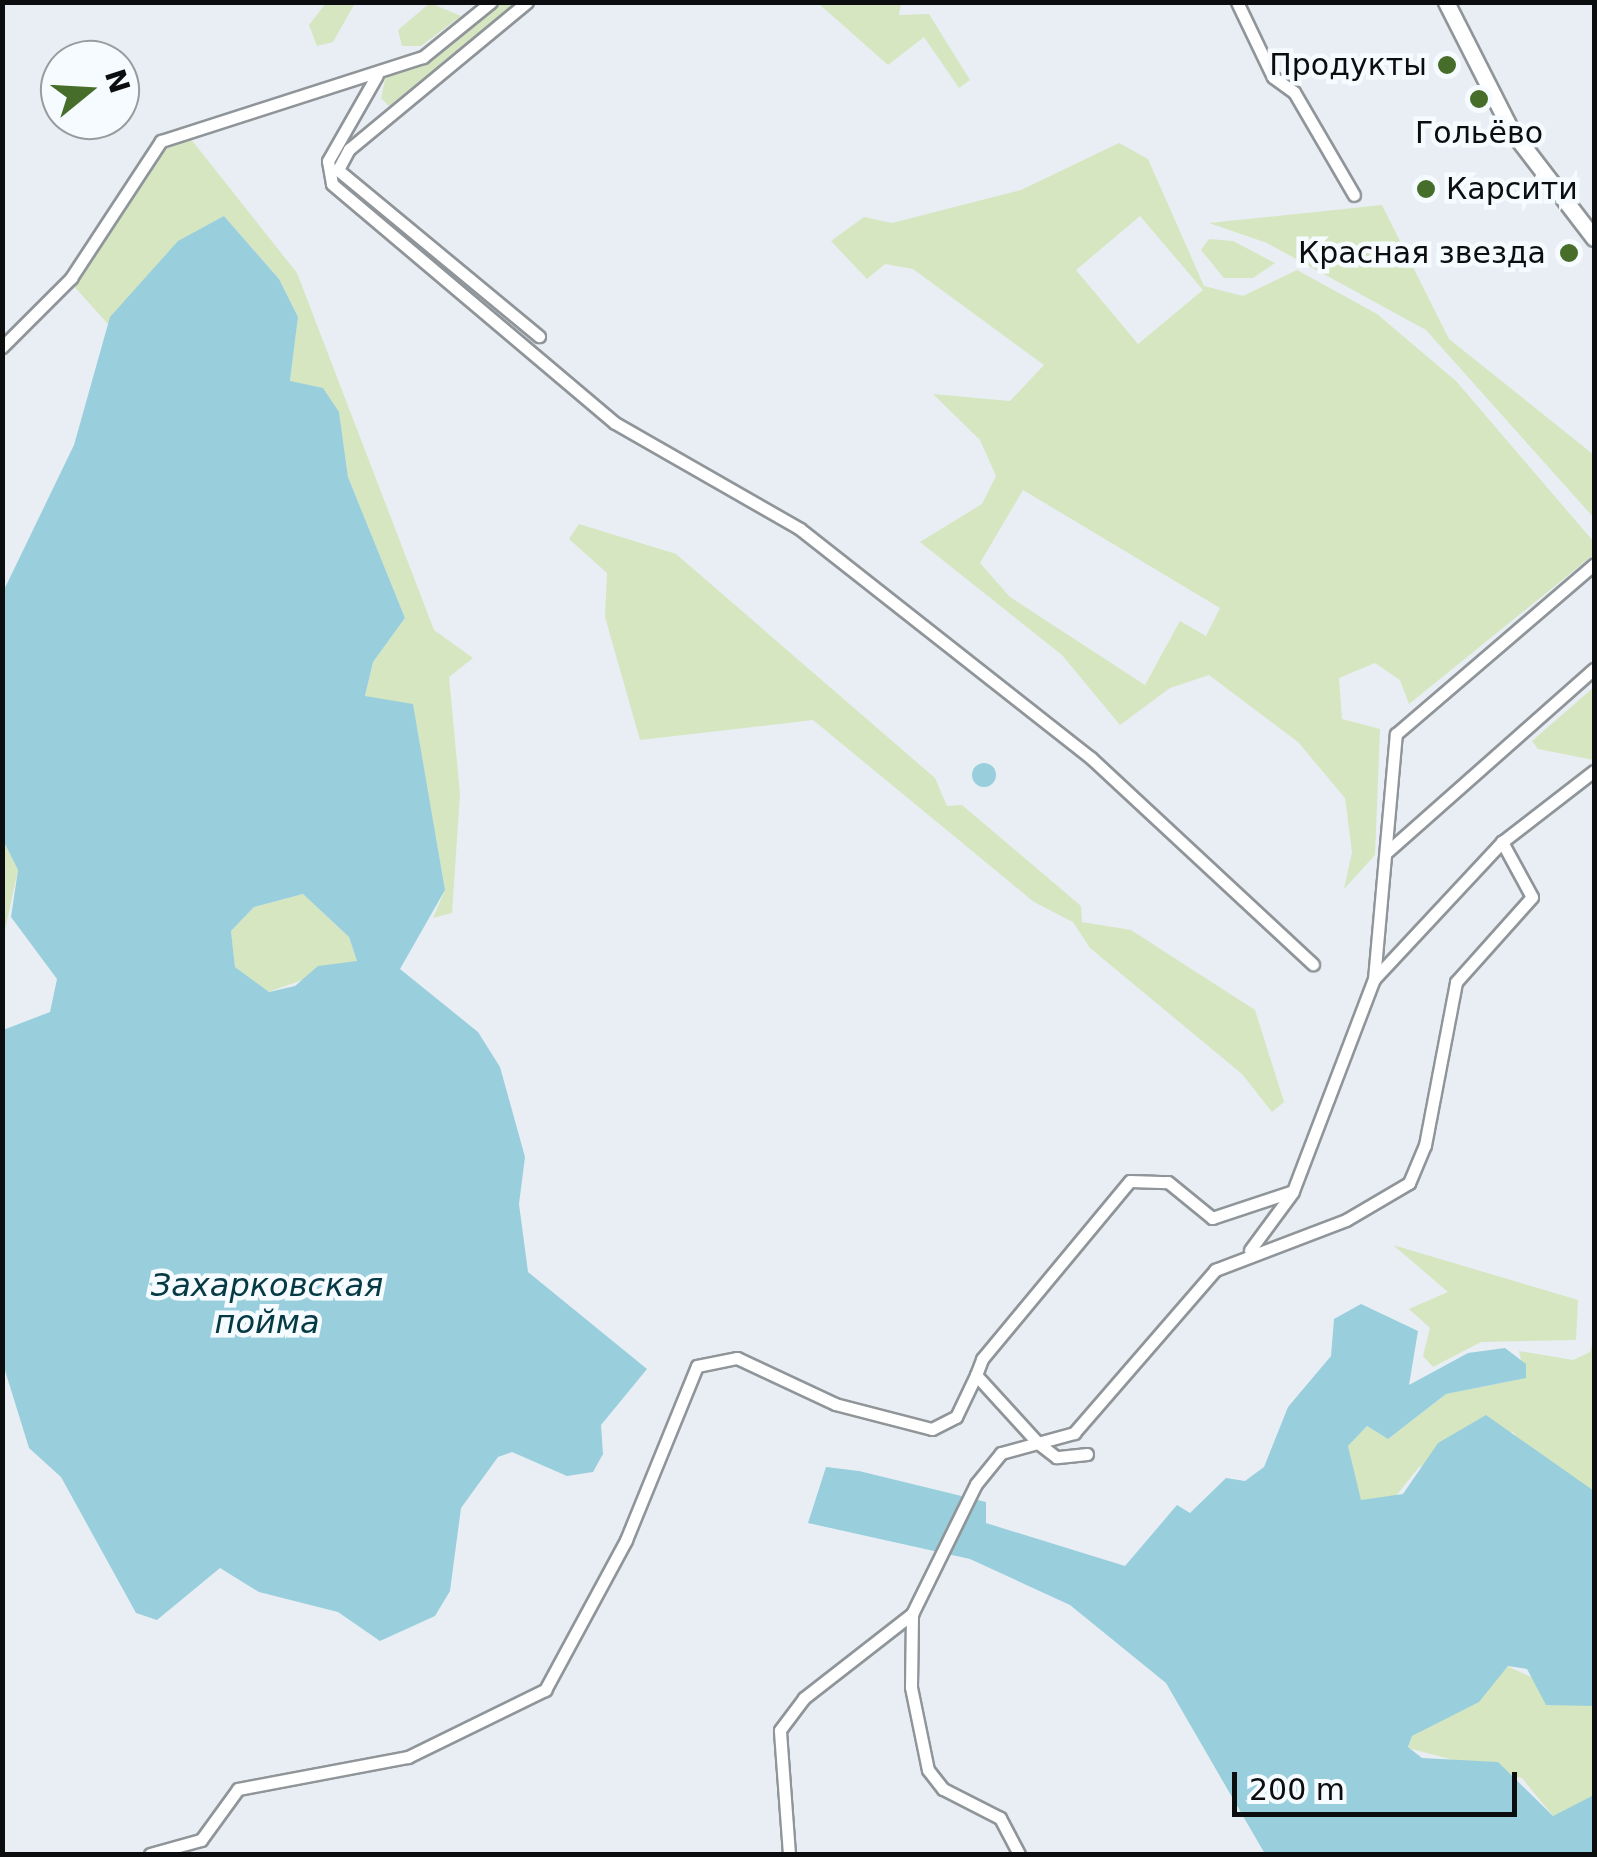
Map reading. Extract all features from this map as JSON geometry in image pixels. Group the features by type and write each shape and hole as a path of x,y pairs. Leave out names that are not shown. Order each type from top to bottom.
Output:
{"main road":[{"path":"1446,2 1511,130 1594,238"}],"street":[{"path":"2,347 71,278 161,142 377,74 438,49 491,2"},
{"path":"527,2 372,130 341,162 343,176 539,336"},
{"path":"1237,2 1273,77 1294,92 1354,195"},
{"path":"377,74 360,114 328,162 332,184 615,423 800,529 1091,758 1313,964"},
{"path":"360,114 372,130"},
{"path":"1250,1250 1293,1191 1374,979 1396,734 1594,564"},
{"path":"1388,851 1594,669"},
{"path":"1374,979 1502,842 1594,771"},
{"path":"1019,1854 1000,1818 943,1789 928,1770 906,1647 912,1614 976,1484 1002,1453 1074,1434 1190,1292 1250,1250 1346,1220 1410,1183 1426,1145 1456,982 1532,897 1502,842"},
{"path":"150,1854 201,1840 238,1789 408,1757 545,1690 626,1540 697,1366 737,1358 835,1404 932,1429 956,1417 976,1375 1130,1181 1168,1182 1212,1218 1293,1191"},
{"path":"976,1375 1038,1443 1056,1457 1087,1454"},
{"path":"790,1854 780,1730 804,1698 912,1614"}],"green space":[{"path":"326,3 355,3 333,42 317,46 309,25"},
{"path":"430,3 461,16 421,46 402,46 398,30"},
{"path":"498,3 515,3 389,106 381,98 386,76 433,58"},
{"path":"818,3 901,3 899,15 929,14 970,80 959,88 924,37 888,65"},
{"path":"190,138 297,273 434,630 473,658 449,677 460,794 452,913 433,918 445,890 413,705 365,697 373,662 405,618 348,477 339,412 290,382 298,317 279,279 224,216 108,324 71,283 153,155"},
{"path":"1119,143 1148,159 1204,286 1243,296 1297,270 1377,314 1456,381 1593,541 1593,555 1409,704 1400,680 1375,663 1339,678 1342,719 1380,729 1375,855 1344,889 1352,852 1345,798 1298,742 1209,675 1170,688 1120,725 1062,655 920,542 982,504 996,476 980,440 933,394 1010,401 1044,365 913,269 885,264 867,279 831,241 864,217 892,223 1021,190","holes":["1140,216 1203,290 1138,344 1076,270","1023,490 1220,608 1206,636 1180,621 1145,685 1010,597 980,563"]},
{"path":"1382,205 1449,339 1594,455 1594,518 1426,330 1267,243 1209,223"},
{"path":"1209,239 1233,241 1275,263 1253,278 1224,278 1201,250"},
{"path":"579,524 676,554 935,778 947,806 962,805 1081,906 1082,922 1131,930 1255,1010 1284,1102 1272,1112 1242,1074 1090,948 1073,922 1034,902 813,720 640,740 605,617 607,573 569,539"},
{"path":"1594,687 1594,760 1538,749 1532,741"},
{"path":"3,840 18,870 3,939"},
{"path":"303,894 349,937 357,961 268,992 235,967 231,931 254,907"},
{"path":"1393,1245 1578,1300 1576,1340 1481,1342 1433,1367 1423,1356 1430,1328 1409,1309 1448,1292"},
{"path":"1594,1336 1594,1491 1524,1449 1513,1432 1419,1467 1391,1502 1360,1500 1348,1446 1367,1426 1388,1439 1446,1394 1525,1378 1519,1351 1573,1360 1590,1352"},
{"path":"1507,1666 1594,1706 1594,1795 1569,1812 1553,1816 1522,1778 1408,1748 1412,1736 1479,1701"}],"water":[{"name":"Захарковская пойма","path":"224,216 279,279 298,317 290,381 323,388 339,412 348,477 405,618 373,662 365,696 413,704 445,890 400,969 478,1032 500,1067 525,1157 519,1204 528,1272 647,1369 601,1425 603,1454 593,1472 567,1476 512,1452 498,1457 461,1508 450,1591 435,1616 380,1641 338,1612 259,1592 220,1568 157,1620 136,1613 61,1477 29,1448 3,1364 3,1030 50,1012 57,979 11,917 18,870 3,840 3,592 74,445 110,317 178,241","holes":["303,894 349,937 357,961 318,966 295,986 269,992 235,967 231,931 254,907"]},
{"path":"984,763 993,766 993,784 984,787 975,784 972,775 975,766"},
{"path":"1361,1304 1418,1331 1409,1385 1468,1353 1505,1348 1526,1364 1526,1378 1446,1394 1388,1439 1367,1426 1348,1446 1361,1500 1403,1494 1438,1443 1486,1415 1594,1491 1594,1706 1546,1705 1527,1669 1508,1666 1479,1702 1412,1736 1408,1747 1422,1758 1498,1762 1553,1816 1594,1795 1594,1854 1265,1854 1166,1683 1070,1605 970,1559 808,1523 826,1467 859,1471 986,1502 986,1523 1125,1566 1177,1505 1190,1513 1226,1478 1245,1481 1264,1467 1288,1407 1331,1356 1334,1319"}],"place":[{"name":"Продукты","path":"1447,65"},
{"name":"Гольёво","path":"1479,99"},
{"name":"Карсити","path":"1426,189"},
{"name":"Красная звезда","path":"1569,253"}]}
